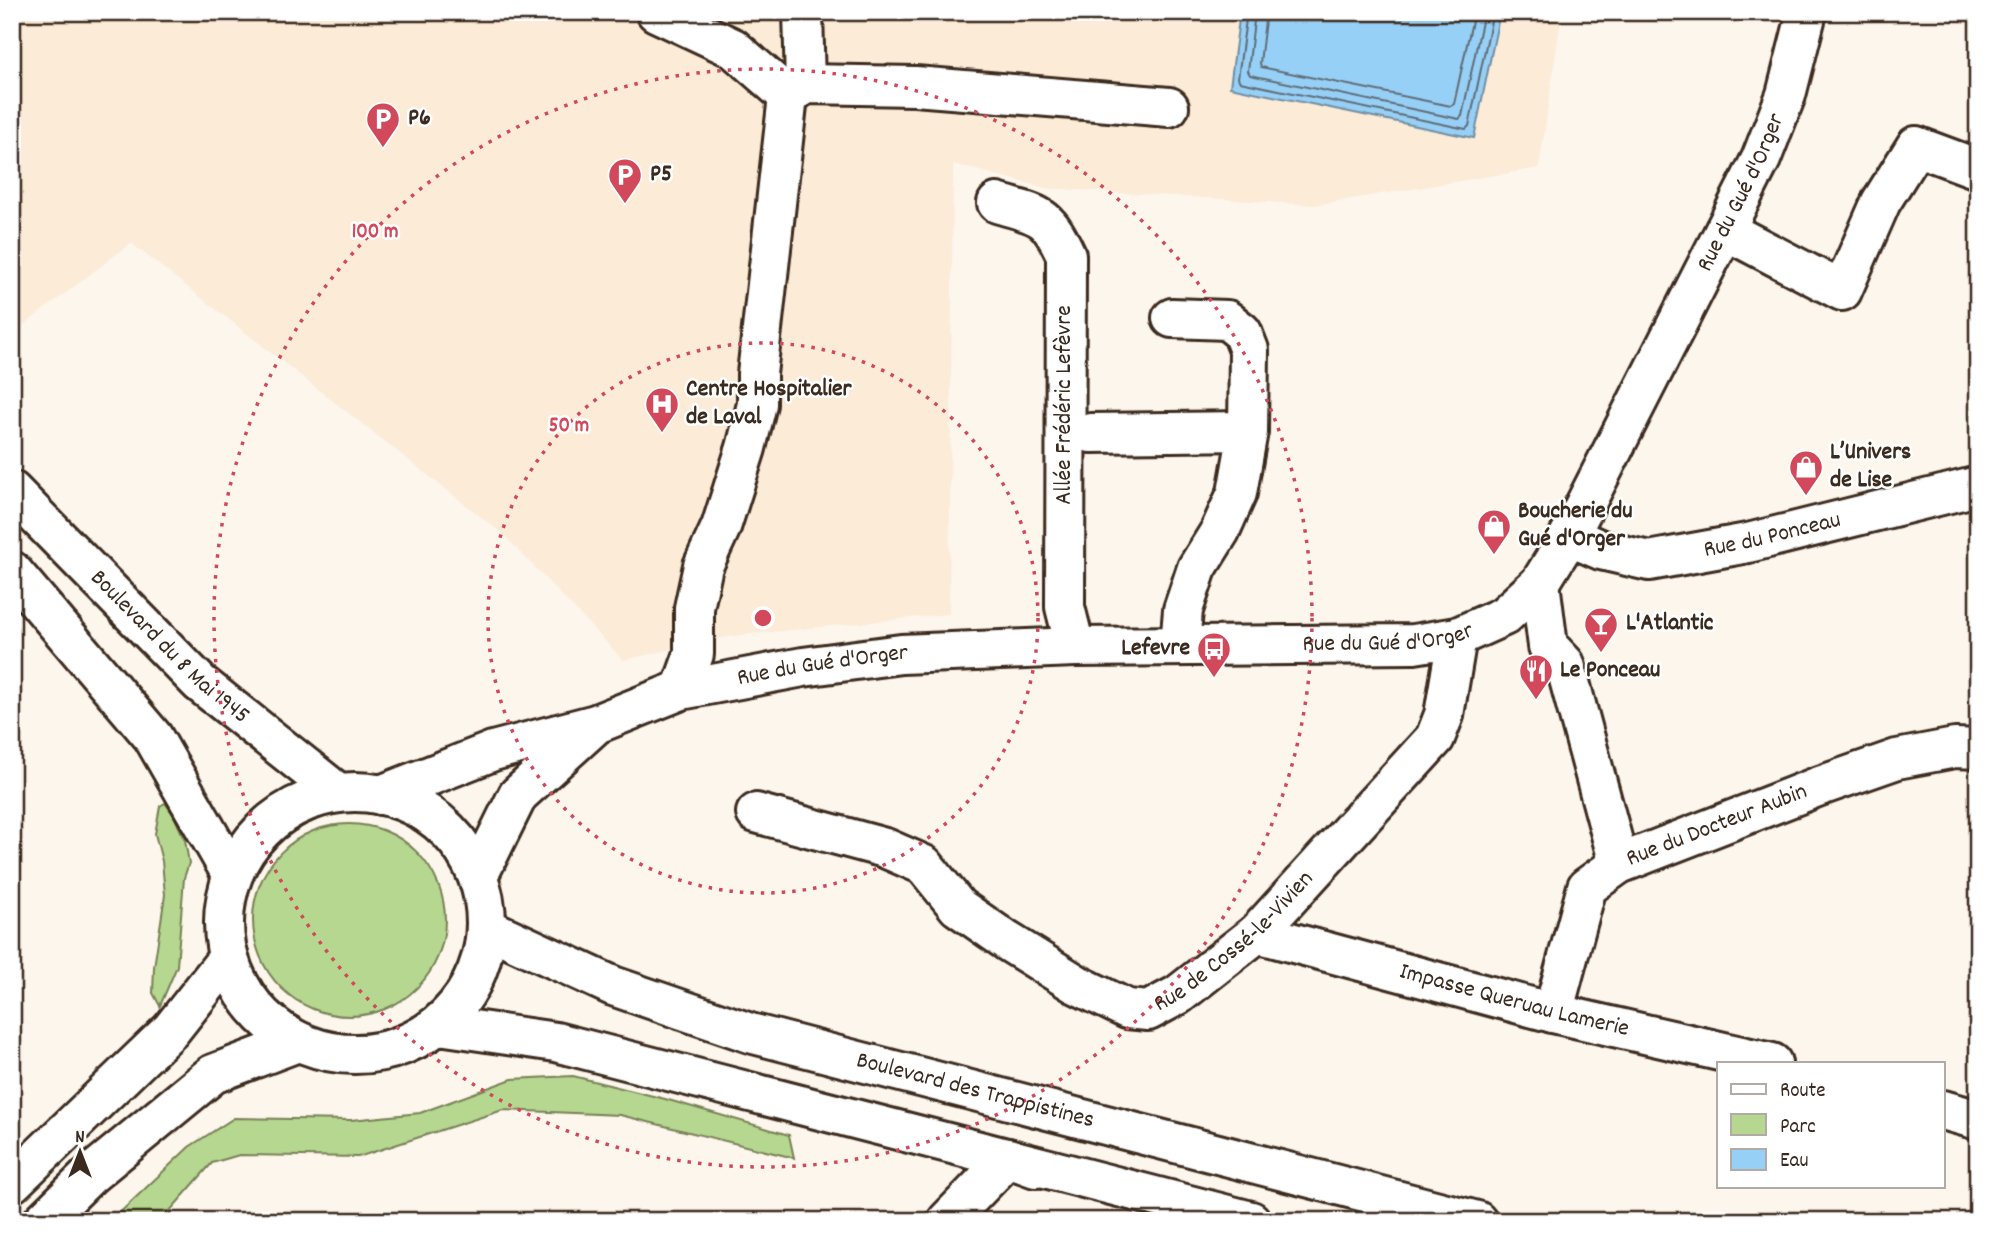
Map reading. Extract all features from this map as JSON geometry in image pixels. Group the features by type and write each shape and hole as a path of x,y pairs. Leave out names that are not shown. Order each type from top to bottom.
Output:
{"main road":[{"path":"656,12 733,48 796,90 915,86 1169,107"},
{"path":"681,690 694,653 694,608 703,566 725,514 757,404 759,360 796,90 803,12"},
{"name":"Rue du Gué d'Orger","path":"381,794 494,751 596,724 681,690 803,667 901,654 1075,647 1414,644 1457,637 1504,616 1540,583 1569,536 1762,159 1786,96 1807,12"},
{"path":"1725,230 1842,292 1881,202 1916,146 1978,169"},
{"name":"Allée Frédéric Lefèvre","path":"996,203 1041,216 1055,231 1066,256 1065,607 1075,647"},
{"path":"1172,318 1227,320 1242,332 1249,350 1248,431 1237,493 1220,531 1197,568 1183,610 1180,646"},
{"path":"1091,433 1248,431"},
{"name":"Rue du Ponceau","path":"1569,536 1601,550 1649,561 1748,543 1978,486"},
{"name":"Boulevard du 8 Mai 1945","path":"12,491 200,683 338,793"},
{"path":"12,571 153,737 232,874"},
{"path":"1540,583 1548,646 1565,664 1619,864"},
{"name":"Rue de Cossé-le-Vivien","path":"756,813 885,848 924,865 958,907 1007,941 1076,984 1128,1010 1148,1011 1178,995 1257,933 1435,738 1444,715 1457,637"},
{"name":"Rue du Gué d'Orger","path":"478,876 519,794 596,724"},
{"name":"Rue du Docteur Aubin","path":"1553,1013 1587,887 1619,864 1897,759 1955,748 1978,749"},
{"path":"338,793 381,794 422,810 447,831 456,839 478,876 485,901 486,928 480,964 464,997 439,1025 407,1044 371,1054 334,1054 298,1042 267,1022 243,993 228,959 223,916 232,874 249,845 274,820 304,802 338,793"},
{"name":"Boulevard des Trappistines","path":"486,928 613,986 750,1033 1477,1221"},
{"name":"Impasse Queruau Lamerie","path":"1257,933 1553,1013 1768,1062"},
{"path":"12,1183 171,1030 228,959"},
{"path":"439,1025 556,1042 1251,1221"},
{"path":"43,1221 90,1175 213,1074 298,1042"},
{"path":"1944,1110 1978,1120"},
{"path":"951,1216 1008,1158"},
{"path":"1008,1158 1188,1221"}],"shaded area":[{"name":"Centre Hospitalier de Laval","path":"12,12 1562,12 1539,168 1314,205 1046,188 953,164 949,614 731,636 623,660 503,534 131,243 12,334"}],"green space":[{"path":"165,803 185,840 189,863 184,878 177,966 160,1006 153,993 154,967 165,895 162,861 155,834 160,806"},
{"path":"349,824 368,825 386,831 417,852 438,883 444,901 444,939 438,957 417,988 386,1009 368,1015 349,1016 330,1015 312,1009 281,988 260,957 254,939 253,920 254,901 260,883 281,852 312,831 330,825"},
{"path":"573,1076 789,1135 794,1158 620,1115 503,1110 358,1157 239,1155 212,1163 161,1221 111,1221 189,1147 234,1118 351,1120 420,1113 512,1079"}],"water":[{"path":"1240,12 1500,12 1474,138 1230,87"}],"place":[{"name":"P6","path":"383,149"},
{"name":"P5","path":"625,205"},
{"name":"Centre Hospitalier de Laval","path":"662,434"},
{"name":"L’Univers de Lise","path":"1806,497"},
{"name":"Boucherie du Gué d'Orger","path":"1494,556"},
{"name":"L'Atlantic","path":"1601,654"},
{"name":"Lefevre","path":"1214,679"},
{"name":"Le Ponceau","path":"1536,701"}]}
